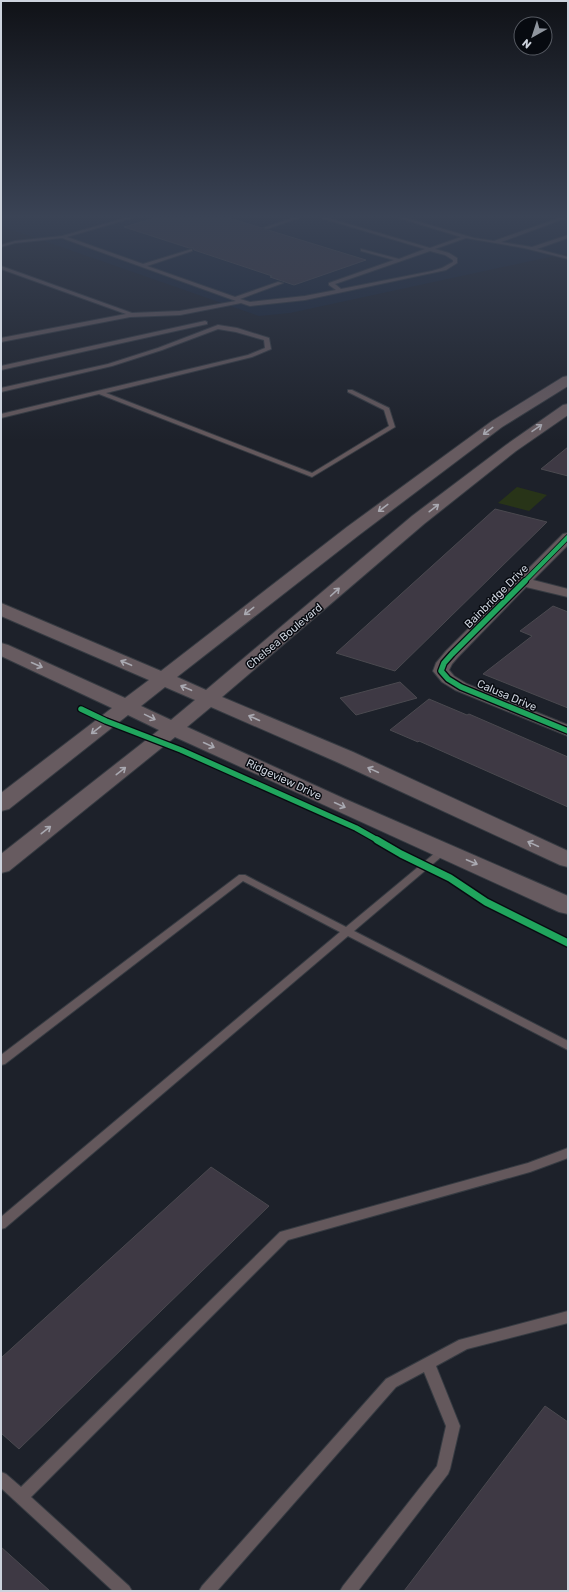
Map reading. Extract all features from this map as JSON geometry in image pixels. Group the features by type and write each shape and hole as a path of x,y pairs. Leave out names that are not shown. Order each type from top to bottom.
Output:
{"main road":[{"path":"1,804 126,705 353,531 497,424 568,380"},
{"name":"Chelsea Boulevard","path":"1,866 174,728 418,520 516,444 568,408"},
{"path":"1,609 345,757 568,860"},
{"name":"Ridgeview Drive","path":"1,649 126,705 386,826 518,882 568,906"}],"street":[{"name":"Bainbridge Drive","path":"441,671 444,662 568,537"},
{"path":"523,582 568,593"},
{"name":"Calusa Drive","path":"441,671 448,679 461,687 568,732"}],"lane":[{"path":"69,292 134,315"},
{"path":"216,292 250,304 333,292"},
{"path":"235,299 254,292"},
{"path":"1,340 134,315 180,313 242,301"},
{"path":"1,416 250,356 268,349 267,339 237,330 218,327 180,313"},
{"path":"1,368 205,323"},
{"path":"1,390 110,365 160,349 218,327"},
{"path":"99,392 312,475 392,427 387,409 350,391"},
{"path":"1,1224 444,850"},
{"path":"1,1061 242,877 568,1046"},
{"path":"20,1497 284,1236 530,1167 568,1153"},
{"path":"207,1591 391,1383 464,1344 568,1317"},
{"path":"348,1591 443,1469 453,1426 428,1364"},
{"path":"1,1479 124,1591"}],"shaded area":[{"path":"191,292 386,292 290,313 259,316"}],"green space":[{"path":"517,487 547,495 529,511 498,503"}],"building":[{"path":"568,447 568,476 541,469"},
{"path":"495,509 547,522 395,671 336,653"},
{"path":"553,606 568,612 568,708 483,674 532,636 520,631"},
{"path":"400,682 417,698 356,715 340,698"},
{"path":"429,699 467,715 469,714 568,757 568,807 419,741 418,742 390,730"},
{"path":"211,1167 269,1206 19,1449 1,1433 1,1358"},
{"path":"545,1406 568,1422 568,1591 404,1591"},
{"path":"1,1547 50,1591 1,1591"}],"cycle path":[{"path":"568,537 452,654 444,663 441,671 448,679 461,687 568,731"},
{"path":"81,709 106,721 181,750 356,828 401,854 450,878 486,902 568,943"}]}
